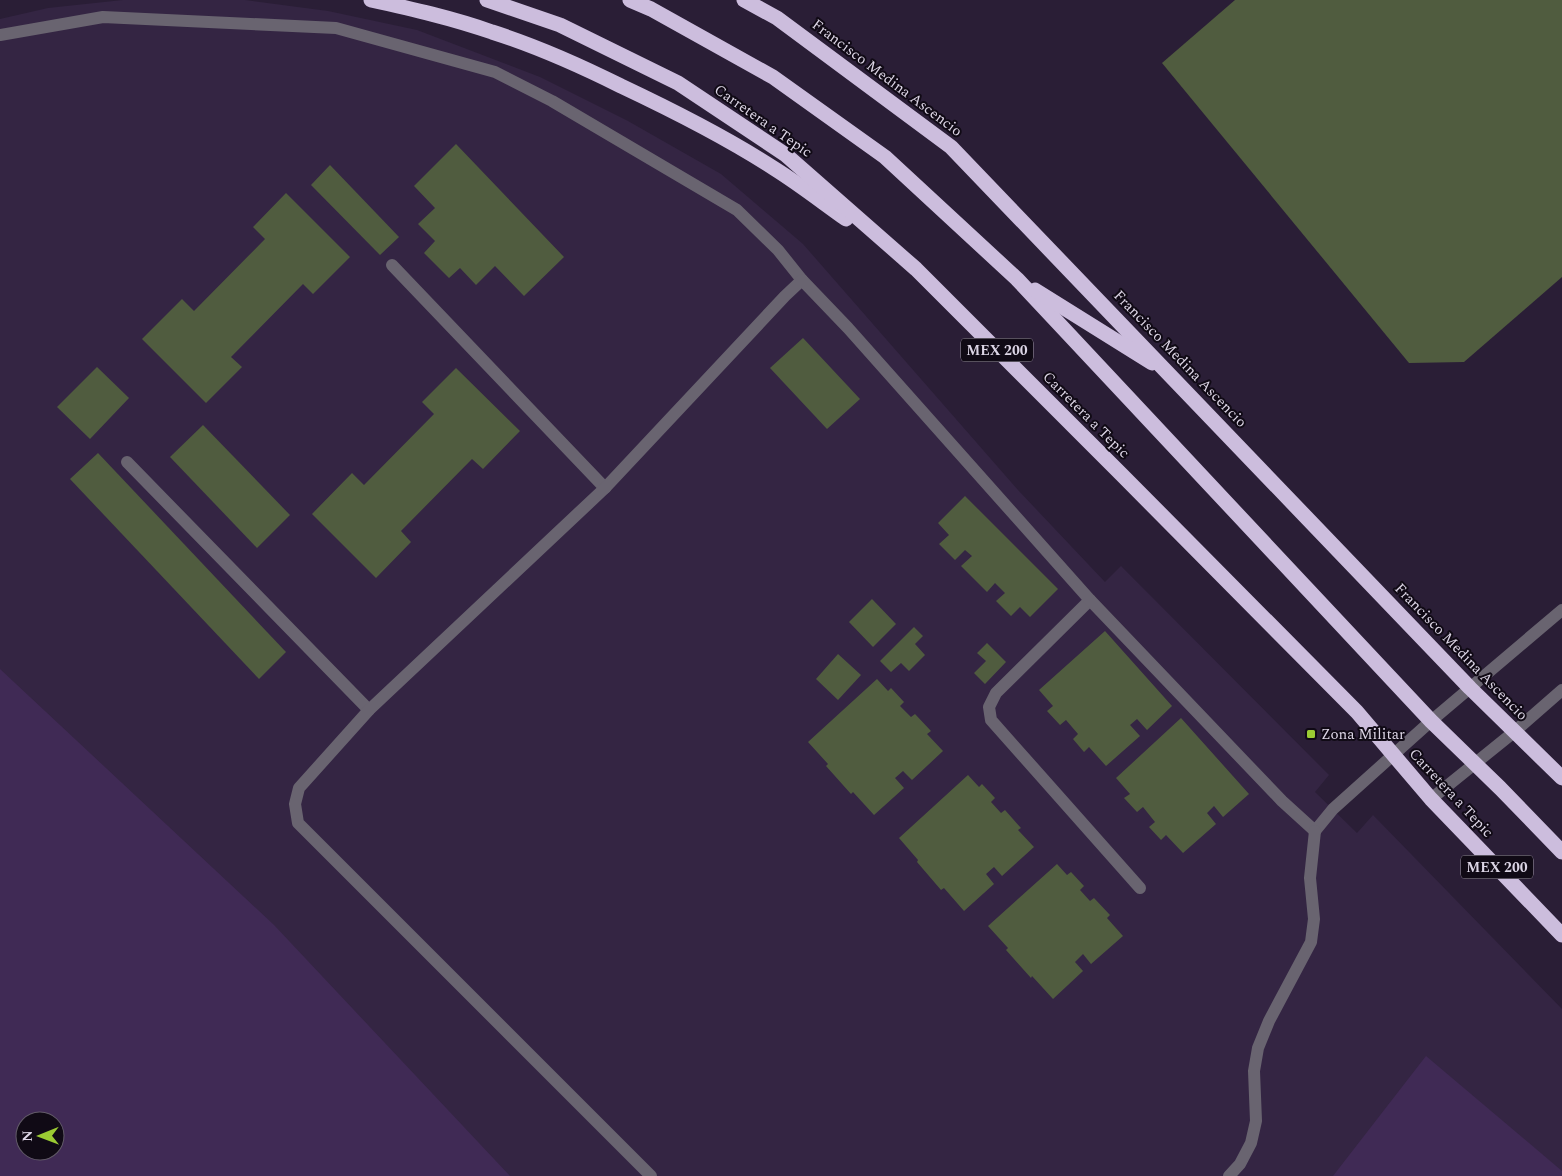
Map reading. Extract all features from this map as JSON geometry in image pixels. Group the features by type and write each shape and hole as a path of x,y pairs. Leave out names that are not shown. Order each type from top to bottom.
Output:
{"highway":[{"path":"371,0 436,15 546,51 664,106 776,169 916,269"},
{"name":"Carretera a Tepic","path":"487,0 560,25 678,83 786,155 916,269 1357,712 1431,799 1562,935"},
{"path":"630,0 651,9 773,77 886,158 1017,279 1431,721 1562,852"},
{"name":"Francisco Medina Ascencio","path":"744,0 777,18 951,147 1172,375 1470,688 1562,778"},
{"path":"1017,279 1172,375"}],"street":[{"path":"0,35 103,17 336,28 495,72 552,101 737,210 778,250 802,280 848,328 1090,600 1282,801 1315,831"},
{"path":"392,265 605,488"},
{"path":"651,1176 298,823 295,804 299,788 370,710 605,488 802,280"},
{"path":"127,462 370,710"},
{"path":"1090,600 996,693 988,707 991,720 1140,888"},
{"path":"1229,1176 1240,1164 1251,1143 1256,1121 1254,1071 1258,1048 1311,942 1314,919 1310,878 1315,831 1333,809 1431,721 1562,610"},
{"path":"1431,799 1514,732 1562,690"}],"shaded area":[{"path":"123,0 245,0 328,11 417,30 540,77 628,121 721,174 803,244 1018,490 1105,582 1121,566 1329,775 1315,792 1357,833 1373,815 1562,1009 1562,1176 0,1176 0,19 48,8"},
{"path":"0,669 274,925 510,1176 0,1176"},
{"path":"1426,1056 1562,1171 1562,1176 1333,1176"}],"building":[{"path":"1235,0 1562,0 1562,277 1464,362 1409,363 1162,63"},
{"path":"456,144 564,257 524,296 495,266 476,285 460,268 449,278 424,253 435,241 418,224 435,208 414,186"},
{"path":"330,165 399,237 380,255 311,185"},
{"path":"286,193 350,257 313,294 303,284 231,357 242,367 206,403 142,339 182,299 194,311 265,239 253,227"},
{"path":"803,338 860,399 827,429 770,368"},
{"path":"97,367 129,398 90,439 57,407"},
{"path":"456,368 520,431 483,469 472,459 401,531 411,542 376,578 312,514 352,473 364,485 434,414 422,402"},
{"path":"203,425 290,515 257,548 170,457"},
{"path":"98,453 286,652 259,679 70,479"},
{"path":"965,496 1058,589 1030,617 1020,607 1011,616 996,601 1005,593 995,583 987,592 961,566 972,556 965,550 955,560 939,544 949,535 938,523"},
{"path":"872,599 896,624 873,647 849,622"},
{"path":"914,627 923,636 915,644 925,655 909,671 901,663 891,672 880,661"},
{"path":"1105,631 1172,706 1147,730 1137,719 1130,725 1140,736 1106,766 1089,747 1084,752 1073,739 1078,734 1066,720 1060,725 1047,711 1053,706 1039,690"},
{"path":"987,643 1006,662 985,684 974,673 986,661 977,653"},
{"path":"838,654 861,675 838,700 816,679"},
{"path":"877,679 888,691 891,688 904,702 900,706 911,717 915,714 931,731 927,734 943,751 912,780 903,771 895,778 904,788 874,815 853,792 851,794 808,742"},
{"path":"1181,718 1249,794 1223,817 1214,806 1207,813 1216,824 1183,853 1166,835 1161,840 1149,827 1155,822 1143,807 1137,812 1124,798 1130,794 1116,778"},
{"path":"968,775 979,787 982,784 995,798 991,802 1001,813 1005,810 1021,828 1018,830 1034,847 1002,876 994,867 986,874 994,884 964,911 944,888 941,890 899,838"},
{"path":"1057,864 1067,875 1071,872 1084,886 1080,890 1090,901 1094,898 1110,915 1107,918 1123,936 1091,964 1083,954 1075,962 1083,971 1053,999 1006,950 1008,948 988,926"}],"place":[{"name":"Zona Militar","path":"1311,734"}]}
